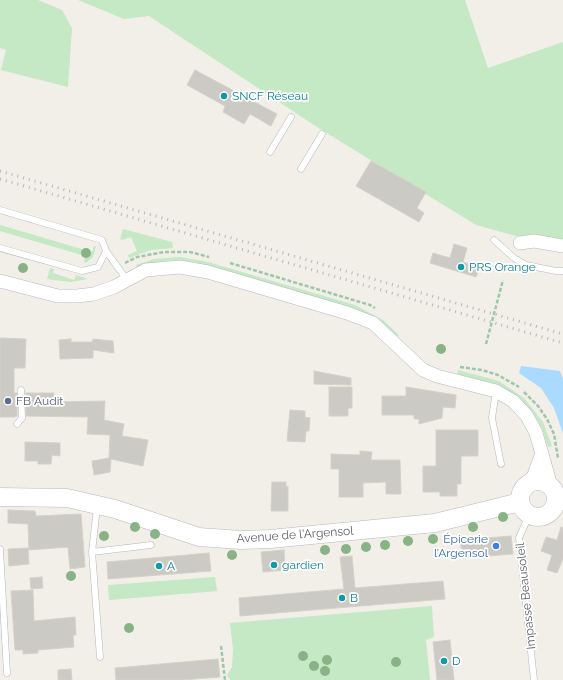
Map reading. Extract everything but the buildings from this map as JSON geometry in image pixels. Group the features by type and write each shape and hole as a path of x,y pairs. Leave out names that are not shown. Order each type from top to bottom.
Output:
{"street":[{"path":"520,243 534,241 563,246"},
{"path":"0,281 58,296 77,296 94,294 146,270 180,267 208,272 347,313 373,323 423,370 436,376 496,391 513,401 527,416 536,433 557,495 555,505 547,514 535,517 525,508 521,492 534,475 542,453"},
{"path":"528,484 538,481 557,495"},
{"name":"Avenue de l'Argensol","path":"0,497 67,498 97,504 199,537 241,540 270,539 435,523 525,508"}],"lane":[{"path":"270,152 291,117"},
{"path":"301,168 322,134"},
{"path":"0,210 102,240 106,251 127,280"},
{"path":"494,240 514,258 526,265 563,271"},
{"path":"0,248 82,272 98,267 106,251"},
{"path":"17,424 22,418 21,390"},
{"path":"496,391 492,418 501,464"},
{"path":"97,504 92,552 100,657"},
{"name":"Impasse Beausoleil","path":"525,508 519,538 534,680"},
{"path":"92,552 151,545"},
{"path":"0,549 7,673"}],"path":[{"path":"486,344 502,280"},
{"path":"221,646 225,680"}],"green space":[{"path":"0,0 38,0 62,10 72,28 68,87 1,70 6,50 0,48"},
{"path":"78,0 465,0 488,68 563,42 563,239 516,236 476,225 317,127 149,16 124,19"},
{"path":"0,225 92,252 94,246 96,246 93,257 86,263 84,262 85,256 0,231"},
{"path":"123,229 172,242 173,248 151,250 129,258 128,255 137,251 131,237 122,240 120,239"},
{"path":"180,257 208,262 355,305 383,320 399,335 396,338 376,319 356,309 195,262 174,260 152,263 137,268 136,265 154,259"},
{"path":"50,268 54,269 53,273 74,280 76,275 88,279 71,282 47,279"},
{"path":"458,370 499,381 524,398 543,422 552,446 548,447 542,428 535,416 521,400 499,385 457,374"},
{"path":"215,577 217,591 109,600 108,585"},
{"path":"432,606 434,637 426,640 430,680 230,680 227,675 232,667 233,650 230,623"}],"water":[{"path":"521,366 560,371 563,379 563,433 554,408 541,388 519,373"}],"railway":[{"path":"0,171 563,334"},
{"path":"0,179 563,343"}],"place":[{"name":"SNCF Réseau","path":"224,96"},
{"name":"PRS Orange","path":"461,267"},
{"name":"FB Audit","path":"8,401"},
{"name":"Épicerie l’Argensol","path":"496,546"},
{"name":"gardien","path":"274,565"},
{"name":"A","path":"159,566"},
{"name":"B","path":"342,598"},
{"name":"D","path":"444,661"}]}
